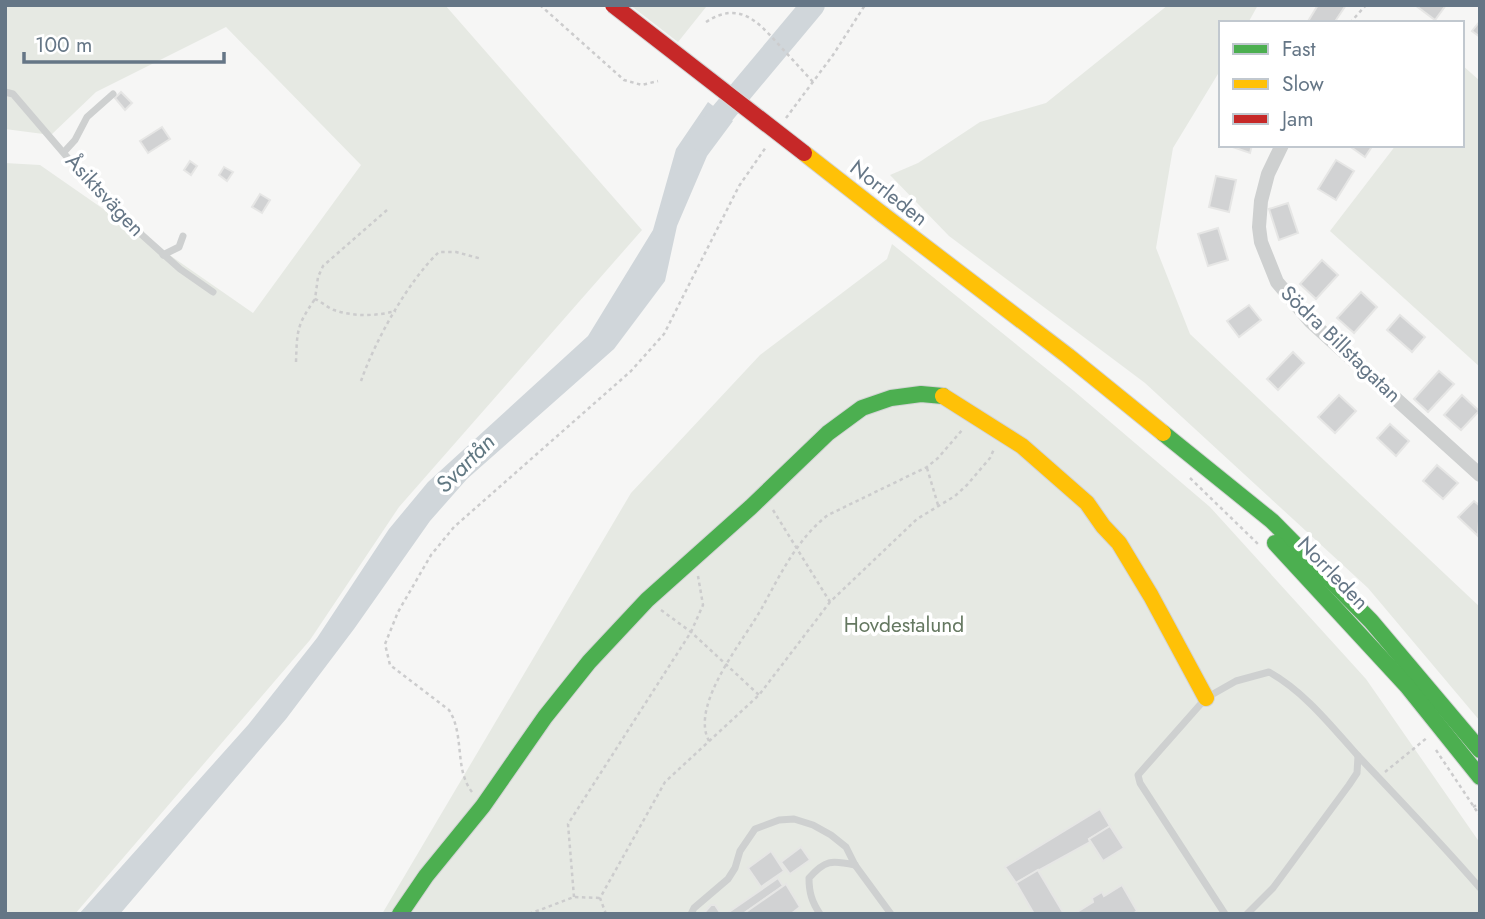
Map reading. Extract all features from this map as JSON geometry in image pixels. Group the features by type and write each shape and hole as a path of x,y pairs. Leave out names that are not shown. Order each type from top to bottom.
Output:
{"main road":[{"name":"Norrleden","path":"613,5 1140,413 1272,521 1371,621 1480,750"},
{"path":"400,914 426,876 483,806 545,717 582,671 647,600 828,433 862,408 891,398 921,394 945,396 1045,464 1087,503 1119,543 1206,698"},
{"name":"Norrleden","path":"1140,413 1260,527 1372,645 1431,713 1480,777"}],"street":[{"name":"Södra Billstagatan","path":"1281,147 1272,164 1261,201 1259,227 1261,242 1277,282 1310,321 1480,475"}],"lane":[{"name":"Åsiktsvägen","path":"5,92 13,94 85,178 163,255 213,292"},
{"path":"64,152 75,140 87,117 113,94"},
{"path":"163,255 179,247 183,236"},
{"path":"1225,914 1140,783 1138,775 1206,698 1236,681 1269,672 1293,688 1380,776 1480,888"},
{"path":"1247,914 1273,888 1349,785 1357,773 1358,756"},
{"path":"691,914 694,908 729,879 740,851 755,829 760,825 794,819 813,825 846,847 855,865 891,914"},
{"path":"820,914 809,892 809,878 822,864 837,861 855,865"}],"path":[{"path":"540,5 624,80 642,85 658,80"},
{"path":"783,122 865,5"},
{"path":"1352,21 1366,5"},
{"path":"706,22 716,16 734,13 756,20 813,82"},
{"path":"483,806 467,786 455,720 449,710 390,665 384,644 398,612 431,555 454,527 631,371 664,334 739,186 768,144"},
{"path":"296,362 296,332 315,299 318,277 323,266 387,210"},
{"path":"361,381 373,346 425,264 439,252 456,252 482,259"},
{"path":"315,299 333,310 355,314 378,315 396,311"},
{"path":"709,741 706,708 726,665 797,548 828,515 927,467 952,443 973,415"},
{"path":"600,898 666,782 760,695 830,602 917,519 955,496 979,472 990,458 1002,433"},
{"path":"927,467 939,505"},
{"path":"1190,478 1266,553"},
{"path":"763,495 830,602"},
{"path":"574,897 568,824 691,632 703,605 700,579 688,562"},
{"path":"647,600 691,632 760,695"},
{"path":"1380,776 1428,737 1424,730"},
{"path":"1435,748 1480,816"},
{"path":"1473,807 1480,803"},
{"path":"529,914 574,897 600,898"},
{"path":"600,898 606,914"}],"green space":[{"path":"5,5 445,5 642,230 399,507 310,640 75,914 5,914 5,163 40,165 253,313 361,165 226,27 96,92 51,135 5,129"},
{"path":"630,5 711,5 706,7 678,42"},
{"path":"1168,5 1258,5 1249,21 1219,21 1219,72 1173,148 1156,248 1190,334 1480,607 1480,721 1368,588 1145,383 949,236 890,175 918,163 980,122 1046,103"},
{"path":"1464,67 1480,81 1480,367 1330,231 1394,147 1464,147"},
{"name":"Hovdestalund","path":"892,244 1074,391 1210,507 1366,679 1480,843 1480,914 382,914 631,493 760,355 887,259"}],"water":[{"path":"708,102 733,121 707,156 677,226 665,281 614,349 467,479 430,521 286,719 120,914 79,914 248,725 317,638 389,529 428,482 588,336 653,230 676,149"}],"building":[{"path":"1318,5 1346,5 1335,21 1308,21"},
{"path":"1415,5 1446,5 1435,20"},
{"path":"1480,21 1480,37 1472,31"},
{"path":"121,92 132,103 125,110 115,98"},
{"path":"162,127 170,139 148,153 140,141"},
{"path":"1233,147 1252,147 1250,153"},
{"path":"1351,147 1372,147 1365,157"},
{"path":"1336,160 1354,171 1336,200 1318,189"},
{"path":"190,161 197,166 191,175 184,170"},
{"path":"224,167 233,172 227,181 219,175"},
{"path":"1216,176 1236,180 1229,212 1209,207"},
{"path":"260,194 270,200 262,213 252,207"},
{"path":"1288,203 1298,233 1279,240 1269,209"},
{"path":"1218,228 1228,260 1208,266 1198,234"},
{"path":"1322,260 1338,275 1316,299 1300,284"},
{"path":"1361,292 1377,307 1354,333 1337,318"},
{"path":"1249,305 1261,320 1239,337 1227,321"},
{"path":"1400,315 1425,337 1412,352 1387,330"},
{"path":"1293,352 1304,363 1278,390 1267,379"},
{"path":"1439,371 1454,384 1428,412 1414,399"},
{"path":"1339,395 1356,411 1335,433 1318,417"},
{"path":"1462,395 1479,411 1461,430 1444,415"},
{"path":"1390,424 1409,441 1396,456 1377,438"},
{"path":"1437,465 1458,483 1443,499 1423,481"},
{"path":"1474,501 1480,506 1478,536 1458,517"},
{"path":"1100,809 1110,826 1089,839 1090,842 1016,883 1005,867"},
{"path":"1110,826 1124,848 1103,861 1089,839"},
{"path":"801,847 810,860 790,874 781,862"},
{"path":"771,851 784,871 761,887 748,868"},
{"path":"1038,870 1064,914 1034,914 1016,883"},
{"path":"778,878 783,886 743,914 726,914"},
{"path":"786,884 800,907 791,914 743,914"},
{"path":"1122,885 1137,911 1133,914 1074,914 1093,902 1092,898 1102,892 1104,896"},
{"path":"711,905 715,905 721,914 703,914"}],"waterway":[{"name":"Svartån","path":"701,139 813,5"}],"traffic: fast":[{"path":"400,914 426,876 483,806 545,717 589,662 647,600 751,507 828,433 862,408 891,398 921,394 943,396"},
{"path":"1163,433 1272,521 1371,621 1480,750"},
{"path":"1275,543 1407,686 1480,777"}],"traffic: slow":[{"path":"804,153 882,214"},
{"path":"882,214 1068,356 1163,433"},
{"path":"943,396 1022,446 1087,503 1119,543 1206,698"}],"traffic: jam":[{"path":"613,5 804,153"}]}
